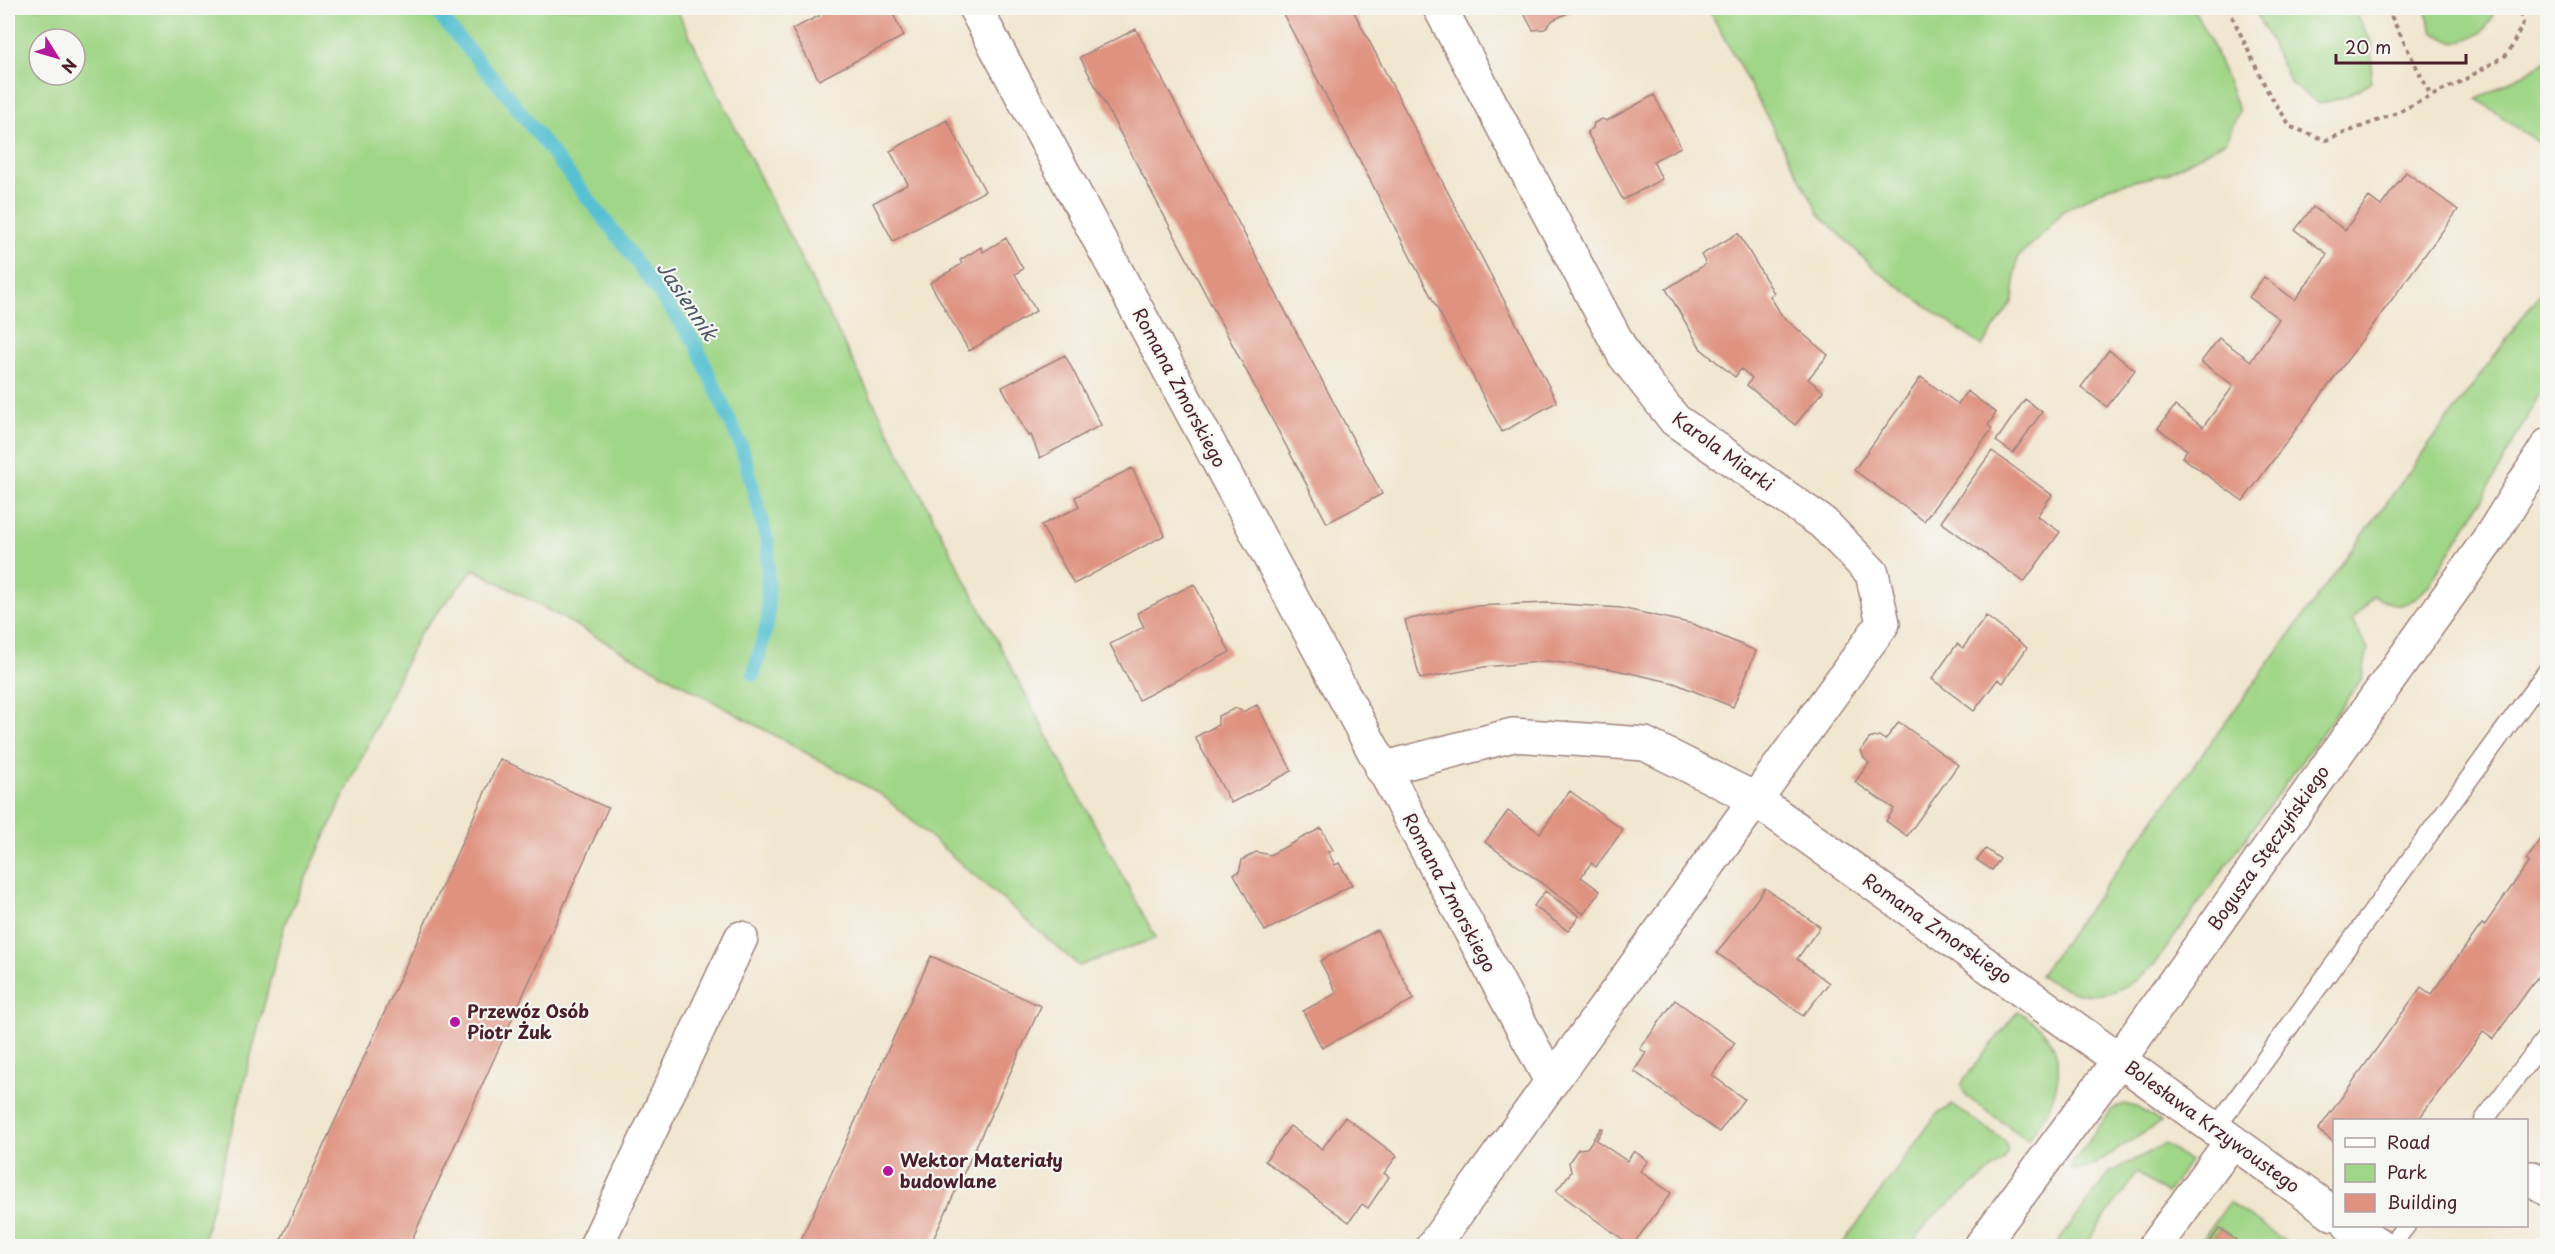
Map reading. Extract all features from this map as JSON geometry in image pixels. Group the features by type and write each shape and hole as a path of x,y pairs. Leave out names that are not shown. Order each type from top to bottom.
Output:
{"street":[{"name":"Romana Zmorskiego","path":"975,8 1551,1081"},
{"name":"Karola Miarki","path":"1440,8 1624,356 1675,420 1823,523 1872,573 1883,623 1755,799"},
{"name":"Bogusza Stęczyńskiego","path":"1981,1246 2118,1060 2491,536 2547,445"},
{"name":"Romana Zmorskiego","path":"1382,769 1513,735 1645,744 1755,799 2118,1060"},
{"path":"1433,1246 1755,799"},
{"path":"596,1246 741,938"},
{"name":"Bolesława Krzywoustego","path":"2118,1060 2333,1213"},
{"path":"2155,1246 2223,1135"},
{"path":"2352,1227 2380,1246"}],"lane":[{"path":"2223,1135 2547,670"},
{"path":"2485,1119 2547,1035"},
{"path":"2390,1246 2405,1227"}],"path":[{"path":"2228,8 2267,90 2291,128 2326,140 2392,115 2508,54 2523,23 2518,8"},
{"path":"2387,8 2431,96"}],"green space":[{"path":"8,8 676,8 911,475 1156,938 1079,966 882,795 474,569 419,634 285,923 202,1246 8,1246"},
{"path":"1708,8 2193,8 2214,48 2239,111 2226,141 2166,174 2108,187 2063,211 2047,230 2017,258 2013,301 1982,346 1876,270 1820,215"},
{"path":"2254,8 2352,8 2372,43 2371,82 2347,96 2319,104 2291,84"},
{"path":"2424,8 2495,8 2486,28 2470,38 2454,43 2433,32"},
{"path":"2547,61 2547,149 2477,99"},
{"path":"2547,284 2547,380 2481,502 2422,593 2403,604 2390,603 2373,596 2352,621 2368,649 2362,678 2154,965 2126,986 2113,992 2099,994 2071,991 2040,975"},
{"path":"2018,1011 2043,1031 2052,1044 2057,1058 2056,1087 2045,1114 2028,1140 1967,1097 1961,1086"},
{"path":"2124,1104 2136,1107 2161,1122 2090,1167 2075,1170 2070,1167 2111,1110"},
{"path":"1952,1105 2004,1140 2008,1151 2002,1162 1932,1217 1910,1246 1841,1246 1936,1115"},
{"path":"2165,1144 2189,1161 2167,1194 2137,1173 2084,1246 2055,1246 2110,1172"},
{"path":"2229,1202 2292,1246 2244,1246 2220,1228 2206,1246 2197,1246"}],"building":[{"path":"816,8 890,8 904,36 819,80 792,29 819,16"},
{"path":"1280,8 1352,8 1557,402 1502,432"},
{"path":"1521,8 1578,8 1553,20 1545,29 1533,30"},
{"path":"1136,29 1382,494 1327,523 1080,57"},
{"path":"1654,95 1681,147 1653,161 1662,179 1623,200 1587,132 1593,128 1594,123 1602,119 1607,121"},
{"path":"947,120 985,191 893,241 873,203 908,184 890,151"},
{"path":"2406,172 2458,210 2243,501 2182,457 2187,450 2158,428 2175,406 2203,427 2229,392 2233,385 2201,362 2219,338 2251,361 2279,319 2249,297 2264,277 2295,300 2322,263 2327,254 2295,230 2313,207 2345,230 2369,197 2381,206"},
{"path":"1738,233 1774,293 1770,296 1782,316 1828,355 1808,379 1823,391 1795,425 1747,385 1752,378 1741,369 1735,377 1701,349 1666,289 1706,264 1701,255"},
{"path":"1006,238 1023,269 1015,274 1036,311 969,351 930,283 962,264 960,260 981,247 983,252"},
{"path":"2109,350 2135,370 2107,407 2081,387"},
{"path":"1065,355 1101,425 1040,458 1031,435 1028,436 1002,387"},
{"path":"1921,377 1958,404 1967,391 1996,413 1988,425 1992,429 1924,521 1854,470"},
{"path":"2025,399 2042,412 2013,453 1996,441"},
{"path":"1992,451 2052,495 2037,516 2060,532 2024,582 1941,522"},
{"path":"1132,468 1165,535 1074,584 1041,525 1079,507 1075,497"},
{"path":"1194,584 1230,652 1139,700 1110,644 1144,627 1137,613"},
{"path":"1548,603 1621,608 1693,624 1756,651 1733,707 1674,683 1612,669 1548,661 1484,667 1420,679 1405,620 1474,606"},
{"path":"1986,616 2027,648 2003,683 1998,679 1974,711 1932,679 1957,644 1963,648"},
{"path":"1257,705 1292,771 1231,803 1195,737 1218,725 1218,716 1236,708 1243,712"},
{"path":"1899,722 1958,765 1907,836 1886,821 1894,809 1855,782 1869,763 1861,750 1869,739 1879,736 1885,740"},
{"path":"500,759 608,808 409,1246 278,1246"},
{"path":"1570,791 1623,830 1596,867 1591,863 1581,877 1600,891 1584,914 1485,842 1508,811 1540,833"},
{"path":"1321,828 1333,850 1328,852 1335,865 1339,863 1352,885 1265,931 1234,874 1239,872 1242,860 1256,852 1270,855"},
{"path":"2547,831 2547,971 2544,968 2493,1039 2483,1032 2419,1119 2333,1119 2333,1141 2318,1130 2421,987 2431,994 2482,924 2484,926 2529,862 2526,860"},
{"path":"1986,849 2000,859 1992,870 1977,860"},
{"path":"1765,888 1820,927 1797,959 1829,983 1803,1016 1717,953"},
{"path":"1545,891 1579,916 1568,931 1534,906"},
{"path":"1377,930 1414,999 1322,1048 1303,1011 1337,993 1320,961"},
{"path":"931,956 1041,1006 930,1246 798,1246"},
{"path":"1675,1000 1735,1043 1712,1075 1744,1099 1719,1132 1634,1071 1646,1053 1640,1049"},
{"path":"1345,1117 1397,1156 1384,1173 1389,1177 1368,1208 1362,1204 1349,1222 1265,1161 1290,1126 1322,1149"},
{"path":"1601,1128 1603,1129 1596,1140 1627,1161 1634,1151 1648,1161 1640,1171 1671,1193 1632,1246 1556,1191 1571,1172 1569,1162 1578,1149 1587,1148"},
{"path":"2220,1228 2244,1246 2206,1246"}],"waterway":[{"name":"Jasiennik","path":"433,8 503,90 618,237 695,343 742,448 768,543 768,620 754,674"}],"place":[{"name":"Przewóz Osób Piotr Żuk","path":"455,1022"},
{"name":"Wektor Materiały budowlane","path":"888,1171"}]}
